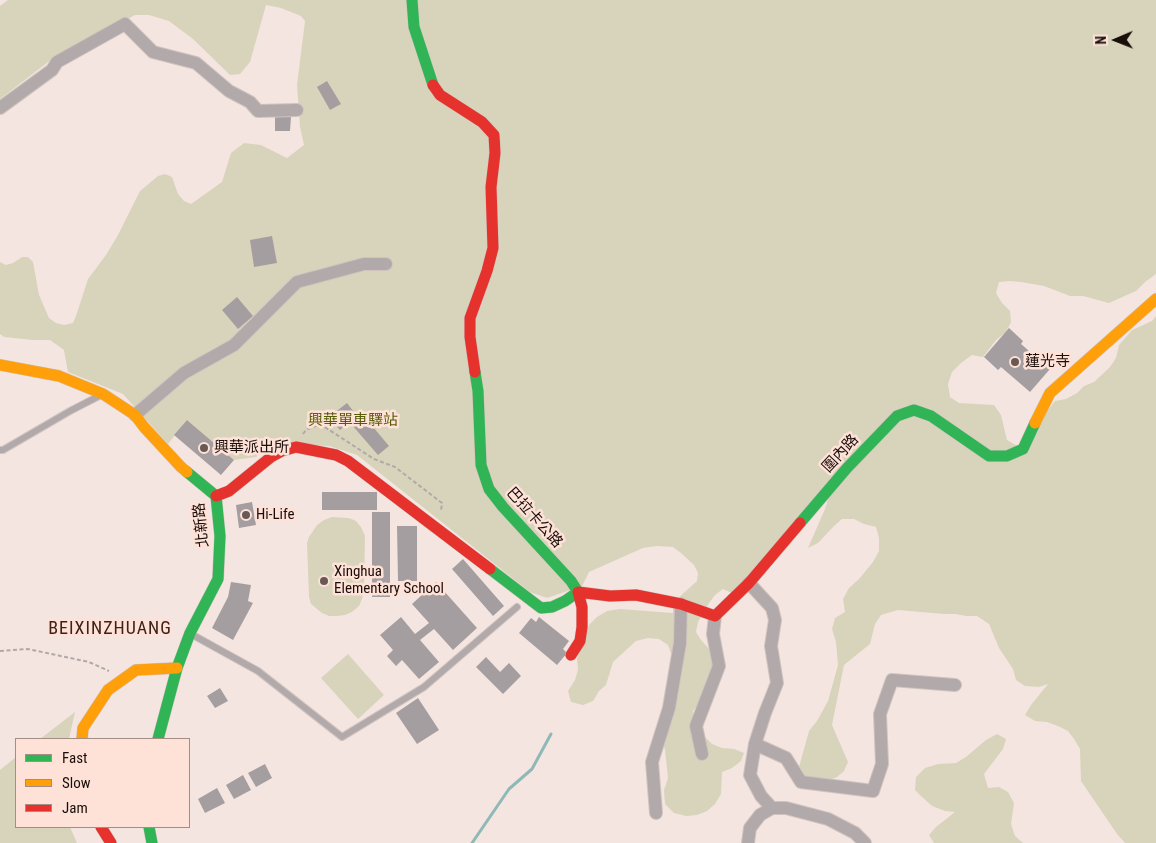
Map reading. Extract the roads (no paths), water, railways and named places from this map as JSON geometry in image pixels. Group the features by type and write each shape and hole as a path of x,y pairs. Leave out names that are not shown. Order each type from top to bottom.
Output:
{"main road":[{"name":"巴拉卡公路","path":"412,0 414,27 433,85 440,95 482,122 494,135 491,187 492,248 487,271 470,318 470,337 478,390 482,465 489,489 502,507 571,581 578,592"},
{"name":"圍內路","path":"715,616 749,583 847,468 898,416 914,410 931,416 989,456 1008,456 1023,449 1050,393 1156,299"},
{"name":"北新路","path":"0,365 59,376 102,394 135,415 181,466 216,496 220,536 218,579 190,633 177,668 158,738"},
{"path":"216,496 229,492 271,457 282,451 296,447 336,455 348,461 541,608 552,607 578,592 610,596 636,595 681,604 715,616"},
{"path":"571,655 580,641 582,627 582,607 578,592"},
{"path":"82,738 83,728 108,690 136,670 177,668"},
{"path":"102,828 111,843"},
{"path":"149,828 152,843"}],"street":[{"path":"0,108 52,70 57,62 125,24 153,52 196,63 229,91 250,102 258,111 297,110"},
{"path":"135,415 184,373 234,344 297,282 364,264 386,264"},
{"path":"749,583 772,608 775,620 771,646 777,683 755,744 750,775 761,796 772,808"},
{"path":"656,813 652,762 669,708 680,642 681,604"},
{"path":"702,754 696,726 719,666 713,634 715,616"},
{"path":"755,744 786,758 801,782 873,791 882,764 880,714 892,680 955,685"},
{"path":"748,843 750,828 760,815 772,808 786,808 828,819 855,833 865,843"}],"lane":[{"path":"0,450 102,394"},
{"path":"190,633 258,671 342,737 424,687 517,607"}],"waterway":[{"path":"472,843 509,789 532,769 551,734"}],"place":[{"name":"蓮光寺","path":"1015,362"},
{"name":"興華派出所","path":"204,448"},
{"name":"Hi-Life","path":"246,515"},
{"name":"Xinghua Elementary School","path":"324,581"}],"district":[{"name":"BEIXINZHUANG","path":"110,629"}],"park label":[{"name":"興華單車驛站","path":"353,421"}]}
